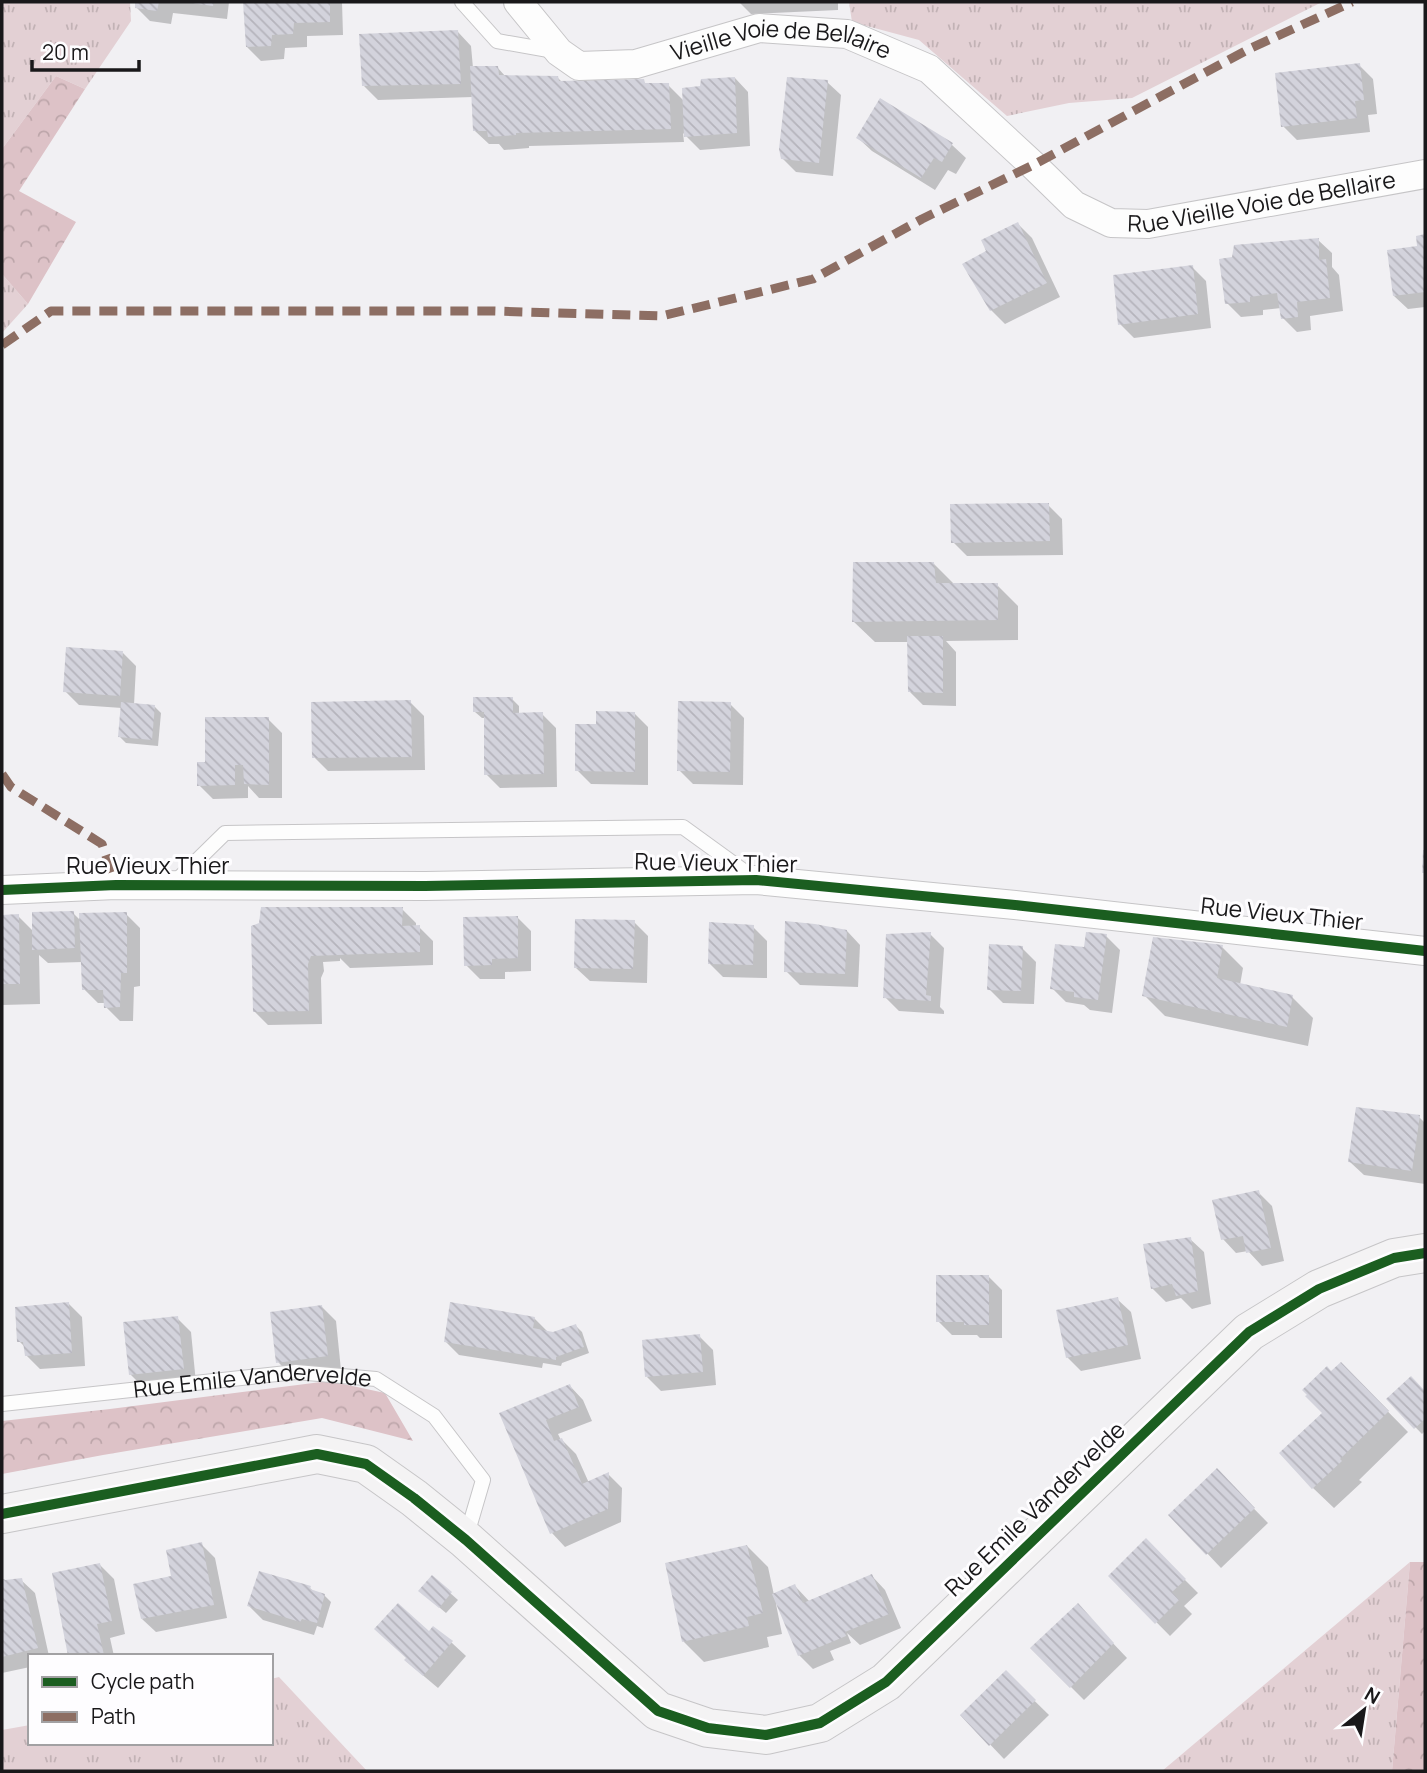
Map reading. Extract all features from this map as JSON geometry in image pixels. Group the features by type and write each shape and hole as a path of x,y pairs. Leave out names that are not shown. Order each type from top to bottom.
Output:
{"street":[{"name":"Vieille Voie de Bellaire","path":"518,2 559,52 579,66 636,64 759,28 847,34 929,69 1033,165"},
{"name":"Rue Vieille Voie de Bellaire","path":"1033,165 1074,205 1111,223 1148,224 1425,174"},
{"name":"Rue Vieux Thier","path":"2,890 116,885 425,886 756,880 1015,905 1425,951"},
{"name":"Rue Emile Vandervelde","path":"466,1540 658,1711 708,1728 765,1735 820,1723 886,1682 1249,1332 1319,1289 1394,1258 1425,1253"},
{"path":"2,1514 317,1454 366,1464 466,1540"}],"lane":[{"path":"462,2 496,41 559,52"},
{"name":"Rue Vieux Thier","path":"171,886 225,833 683,827 756,880"},
{"name":"Rue Emile Vandervelde","path":"2,1404 296,1372 376,1379 434,1416 482,1480 466,1540"}],"green space":[{"path":"2,2 130,2 131,21 85,89 56,76 2,149"},
{"path":"849,2 1322,2 1132,98 1069,103 1007,116 919,40 852,22"},
{"path":"56,76 85,89 19,191 76,222 28,304 2,274 2,149"},
{"path":"2,274 28,304 2,333"},
{"path":"329,1381 385,1393 413,1441 322,1418 2,1474 2,1421"},
{"path":"1410,1562 1392,1771 1162,1771"},
{"path":"1410,1562 1425,1562 1425,1771 1392,1771"},
{"path":"279,1677 367,1771 2,1771 2,1730 28,1725 28,1745 273,1745 273,1678"}],"building":[{"path":"135,2 159,2 157,11 135,8"},
{"path":"191,2 214,2 213,6"},
{"path":"243,2 330,2 330,22 294,23 293,34 272,35 271,46 246,47"},
{"path":"458,30 461,84 362,86 359,34"},
{"path":"1360,63 1364,100 1355,101 1357,118 1281,127 1275,73"},
{"path":"470,66 498,66 499,75 558,76 559,81 644,79 645,83 669,83 671,129 516,133 488,137 487,131 473,131"},
{"path":"735,77 737,133 684,137 682,88 700,86 701,79"},
{"path":"787,77 828,80 819,163 781,159 779,149"},
{"path":"880,98 953,143 942,162 934,158 921,178 856,138"},
{"path":"1018,222 1047,283 990,311 962,264 986,251 981,240"},
{"path":"1425,234 1425,292 1393,296 1387,250 1417,246 1416,236"},
{"path":"1319,238 1319,260 1326,259 1330,298 1297,302 1298,317 1281,319 1277,293 1250,297 1250,302 1225,304 1219,259 1232,257 1234,245"},
{"path":"1193,265 1198,314 1118,325 1113,275"},
{"path":"1049,503 1050,541 951,543 950,504"},
{"path":"853,562 934,562 936,583 998,583 998,620 852,622"},
{"path":"907,636 943,636 943,693 908,692"},
{"path":"66,647 123,651 120,696 63,692"},
{"path":"473,697 513,697 513,713 543,712 544,774 484,775 484,712 473,712"},
{"path":"411,700 412,757 312,758 311,702"},
{"path":"678,701 731,702 730,772 677,771"},
{"path":"121,702 155,705 152,740 118,737"},
{"path":"596,711 635,712 635,772 575,771 575,724 596,724"},
{"path":"205,717 269,717 269,785 244,784 243,765 235,765 235,785 197,786 197,762 205,762"},
{"path":"1425,850 1425,873 1422,873"},
{"path":"261,907 403,907 402,926 420,925 420,952 311,956 308,964 309,1011 253,1012 251,926 259,923"},
{"path":"74,911 75,948 32,950 32,912"},
{"path":"127,912 127,973 121,973 120,1007 104,1008 103,990 82,990 79,913"},
{"path":"19,914 20,984 2,984 2,915"},
{"path":"518,916 518,958 492,959 492,965 464,966 463,917"},
{"path":"575,919 635,920 633,969 574,968"},
{"path":"785,921 847,930 845,974 784,972"},
{"path":"709,922 754,925 753,965 708,964"},
{"path":"931,932 926,995 931,996 931,1001 883,998 886,934"},
{"path":"1086,932 1107,934 1098,1000 1074,997 1074,992 1050,989 1055,944 1084,947"},
{"path":"1153,937 1223,945 1217,978 1293,995 1287,1027 1142,996"},
{"path":"989,944 1023,946 1021,991 987,990"},
{"path":"1356,1107 1420,1115 1412,1171 1348,1162"},
{"path":"1259,1190 1271,1248 1246,1253 1243,1236 1221,1240 1212,1200"},
{"path":"1191,1237 1198,1291 1176,1296 1172,1284 1151,1289 1143,1244"},
{"path":"936,1275 989,1275 989,1325 936,1322"},
{"path":"1118,1297 1128,1345 1066,1358 1056,1310"},
{"path":"69,1302 72,1353 25,1356 23,1342 17,1342 15,1307"},
{"path":"450,1302 535,1317 533,1328 553,1332 576,1324 584,1347 556,1357 556,1360 444,1342"},
{"path":"322,1305 328,1356 276,1363 270,1312"},
{"path":"178,1316 184,1369 129,1375 123,1322"},
{"path":"700,1334 703,1372 645,1377 642,1340"},
{"path":"1341,1362 1389,1411 1312,1489 1279,1453 1322,1413 1302,1390 1327,1366 1331,1371"},
{"path":"1411,1376 1425,1391 1425,1419 1414,1429 1386,1399"},
{"path":"570,1384 579,1407 546,1420 554,1441 562,1438 582,1484 609,1472 608,1509 550,1534 499,1413"},
{"path":"1217,1468 1255,1508 1206,1555 1168,1515"},
{"path":"1146,1538 1186,1579 1172,1592 1179,1600 1155,1624 1108,1576"},
{"path":"202,1542 214,1605 141,1619 133,1584 171,1576 166,1550"},
{"path":"747,1545 763,1613 747,1617 749,1626 682,1642 665,1563"},
{"path":"100,1563 112,1621 97,1624 104,1654 68,1654 52,1573"},
{"path":"259,1571 311,1586 310,1589 325,1594 317,1623 302,1619 300,1622 247,1606"},
{"path":"872,1574 889,1614 798,1656 772,1594 795,1584 803,1603"},
{"path":"432,1575 452,1592 439,1608 418,1591"},
{"path":"22,1578 38,1648 2,1657 2,1579"},
{"path":"398,1603 429,1631 433,1626 453,1641 423,1676 374,1629"},
{"path":"1078,1603 1114,1643 1070,1688 1030,1648"},
{"path":"1006,1670 1036,1700 989,1746 960,1715"}],"marked path":[{"path":"2,345 51,311 492,311 662,316 813,279 922,219 1033,165 1249,49 1352,2"},
{"path":"2,774 11,787 102,844 116,885"}],"cycle path":[{"path":"2,890 116,885 425,886 756,880 1015,905 1425,951"},
{"path":"2,1514 317,1454 366,1464 466,1540 658,1711 708,1728 766,1735 820,1723 886,1682 1249,1332 1319,1289 1394,1258 1425,1253"}]}
